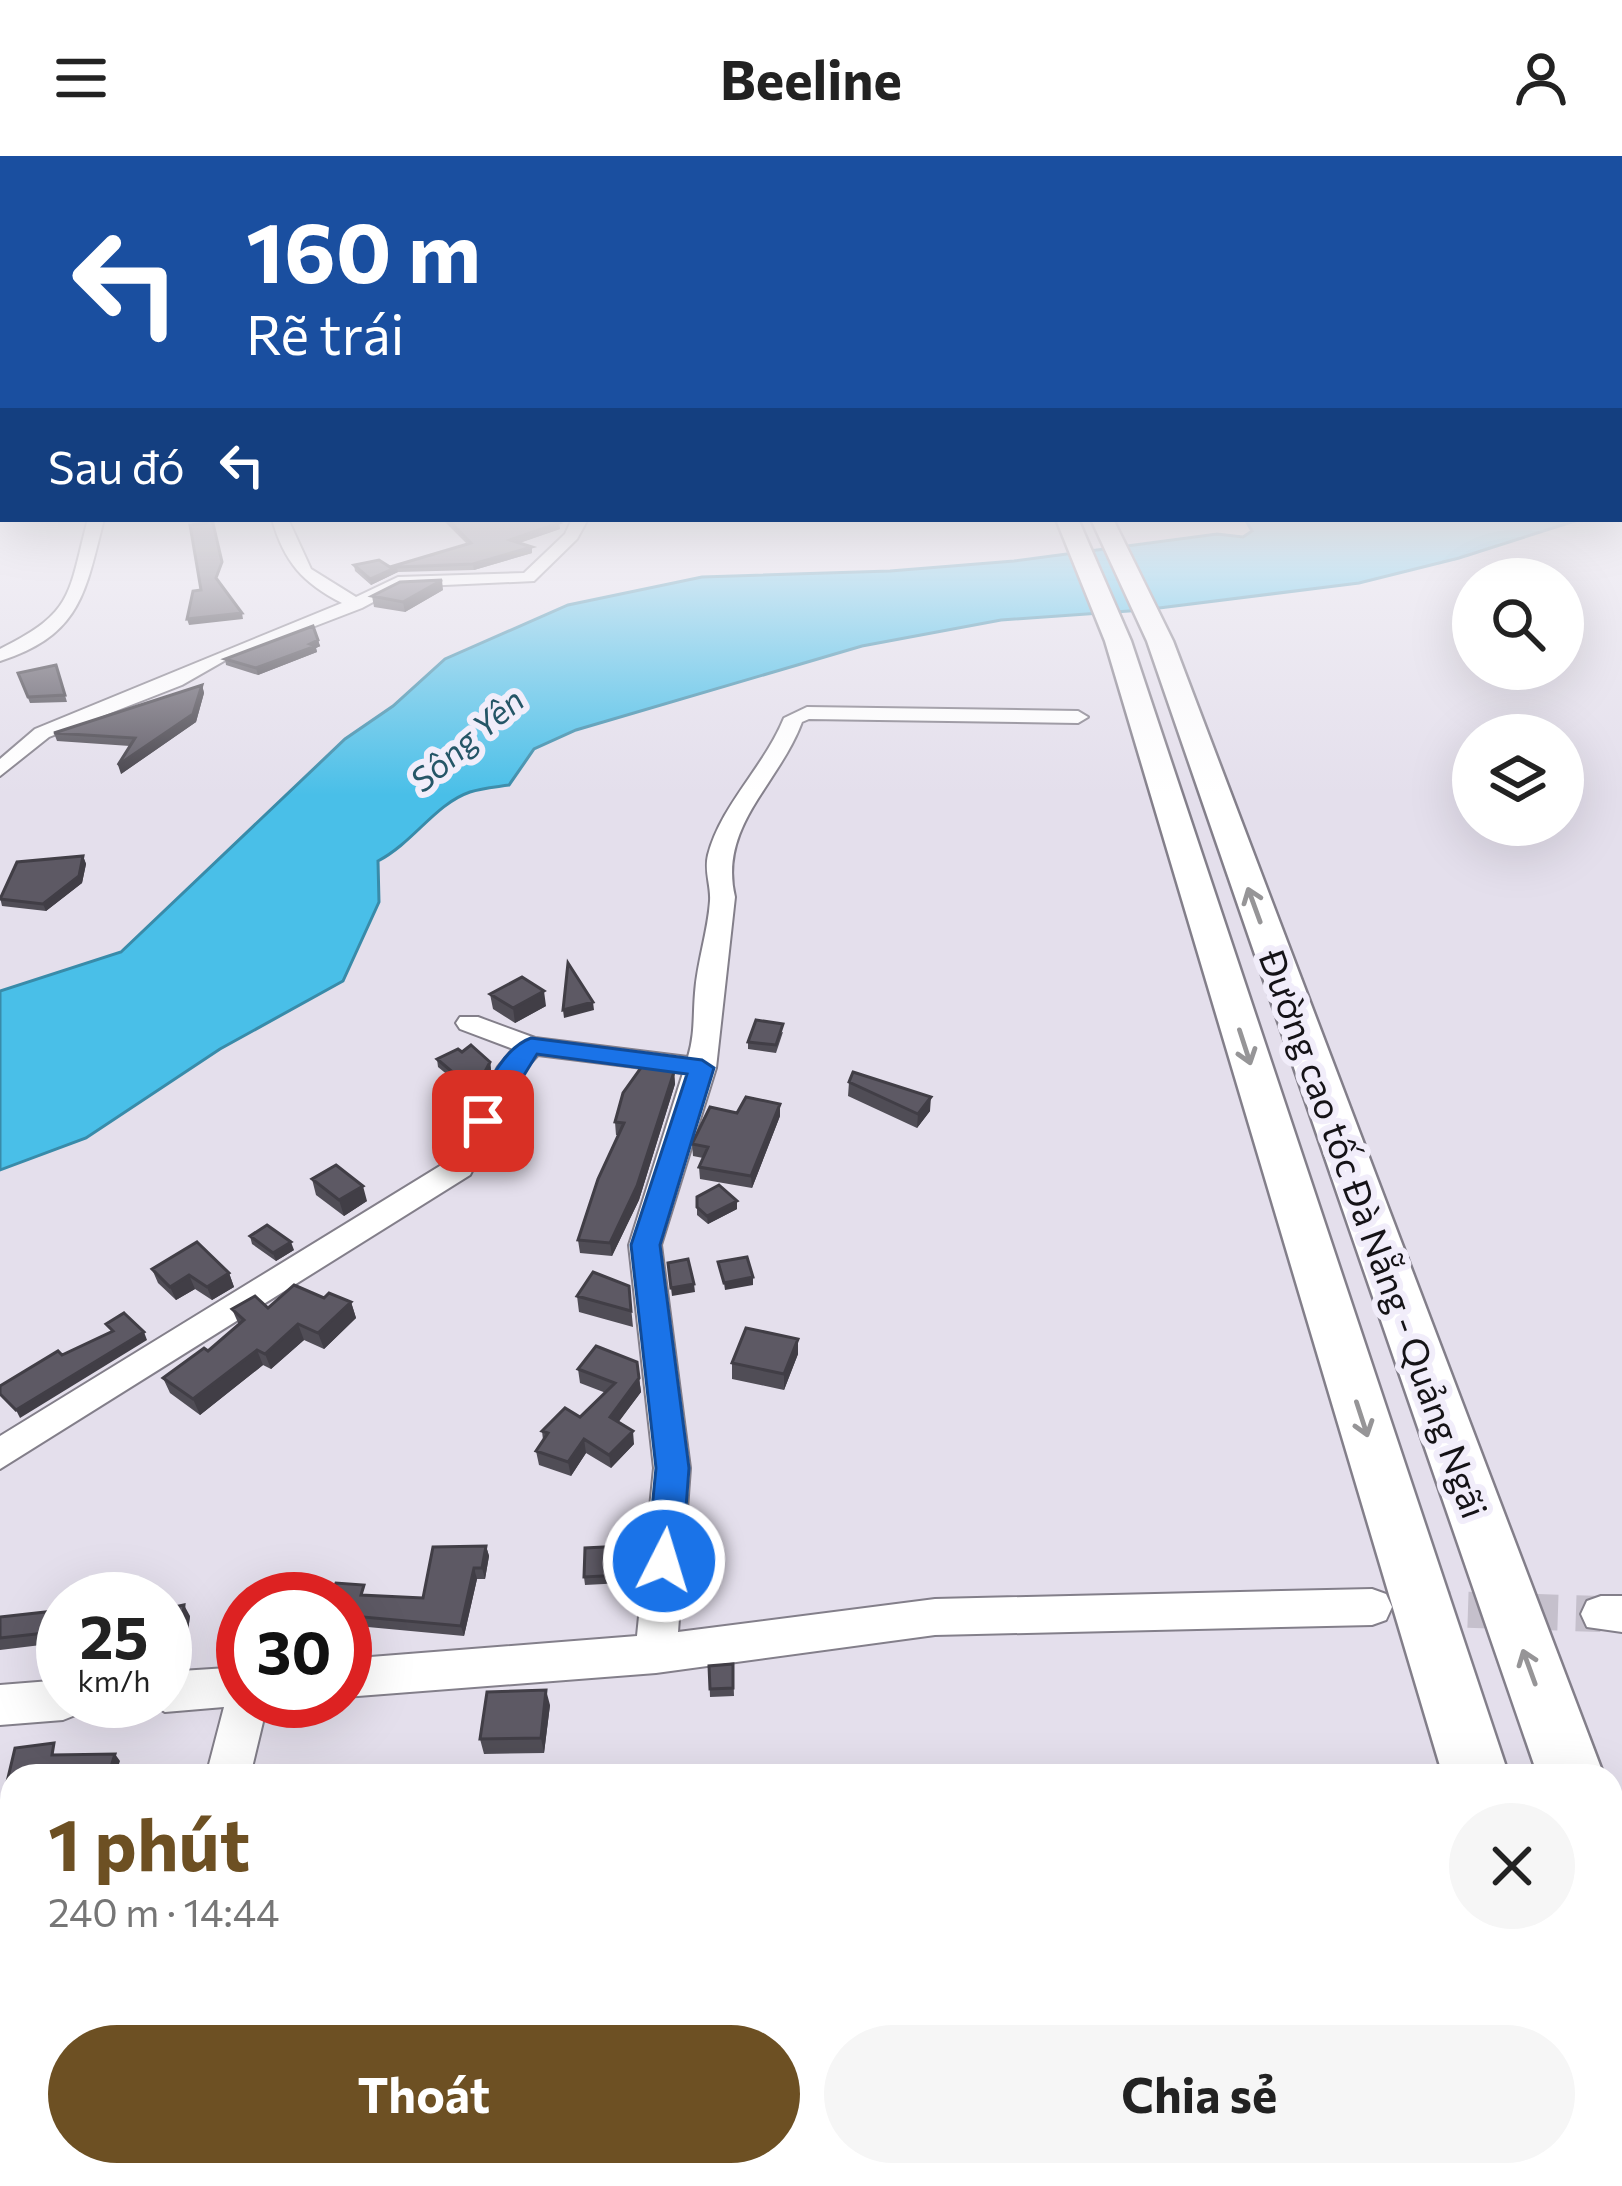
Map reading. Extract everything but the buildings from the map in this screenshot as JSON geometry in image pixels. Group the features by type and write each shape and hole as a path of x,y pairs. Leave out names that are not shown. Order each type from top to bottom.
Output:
{"highway":[{"path":"1103,606 1118,641 1156,694"},
{"path":"1143,606 1160,641 1156,694"},
{"name":"Đường cao tốc Đà Nẵng - Quảng Ngãi","path":"1156,694 1472,1764"},
{"name":"Đường cao tốc Đà Nẵng - Quảng Ngãi","path":"1156,694 1566,1764"}],"street":[{"path":"0,656 42,635 76,606"},
{"path":"0,770 42,733 175,681 218,656 351,606"},
{"path":"674,1652 672,1468 645,1245 702,1068 722,910 720,852 737,812 779,756 794,718 823,712 1078,717"},
{"path":"470,1023 531,1046 702,1068"},
{"path":"0,1454 459,1168 512,1067 531,1046"},
{"path":"372,1676 674,1652 935,1617 1372,1607"},
{"path":"0,1705 36,1702"},
{"path":"231,1764 240,1728"}],"water":[{"name":"Sông Yên","path":"566,606 1177,606 1001,620 862,646 576,730 534,749 509,785 457,798 378,861 379,902 343,981 220,1049 86,1138 0,1170 0,991 121,952 345,739 393,706 445,659"}],"tunnel":[{"path":"1414,1608 1601,1614"}],"route":[{"path":"483,1121 512,1067 531,1046 609,1052 702,1068 645,1245 672,1468 664,1561"}]}
